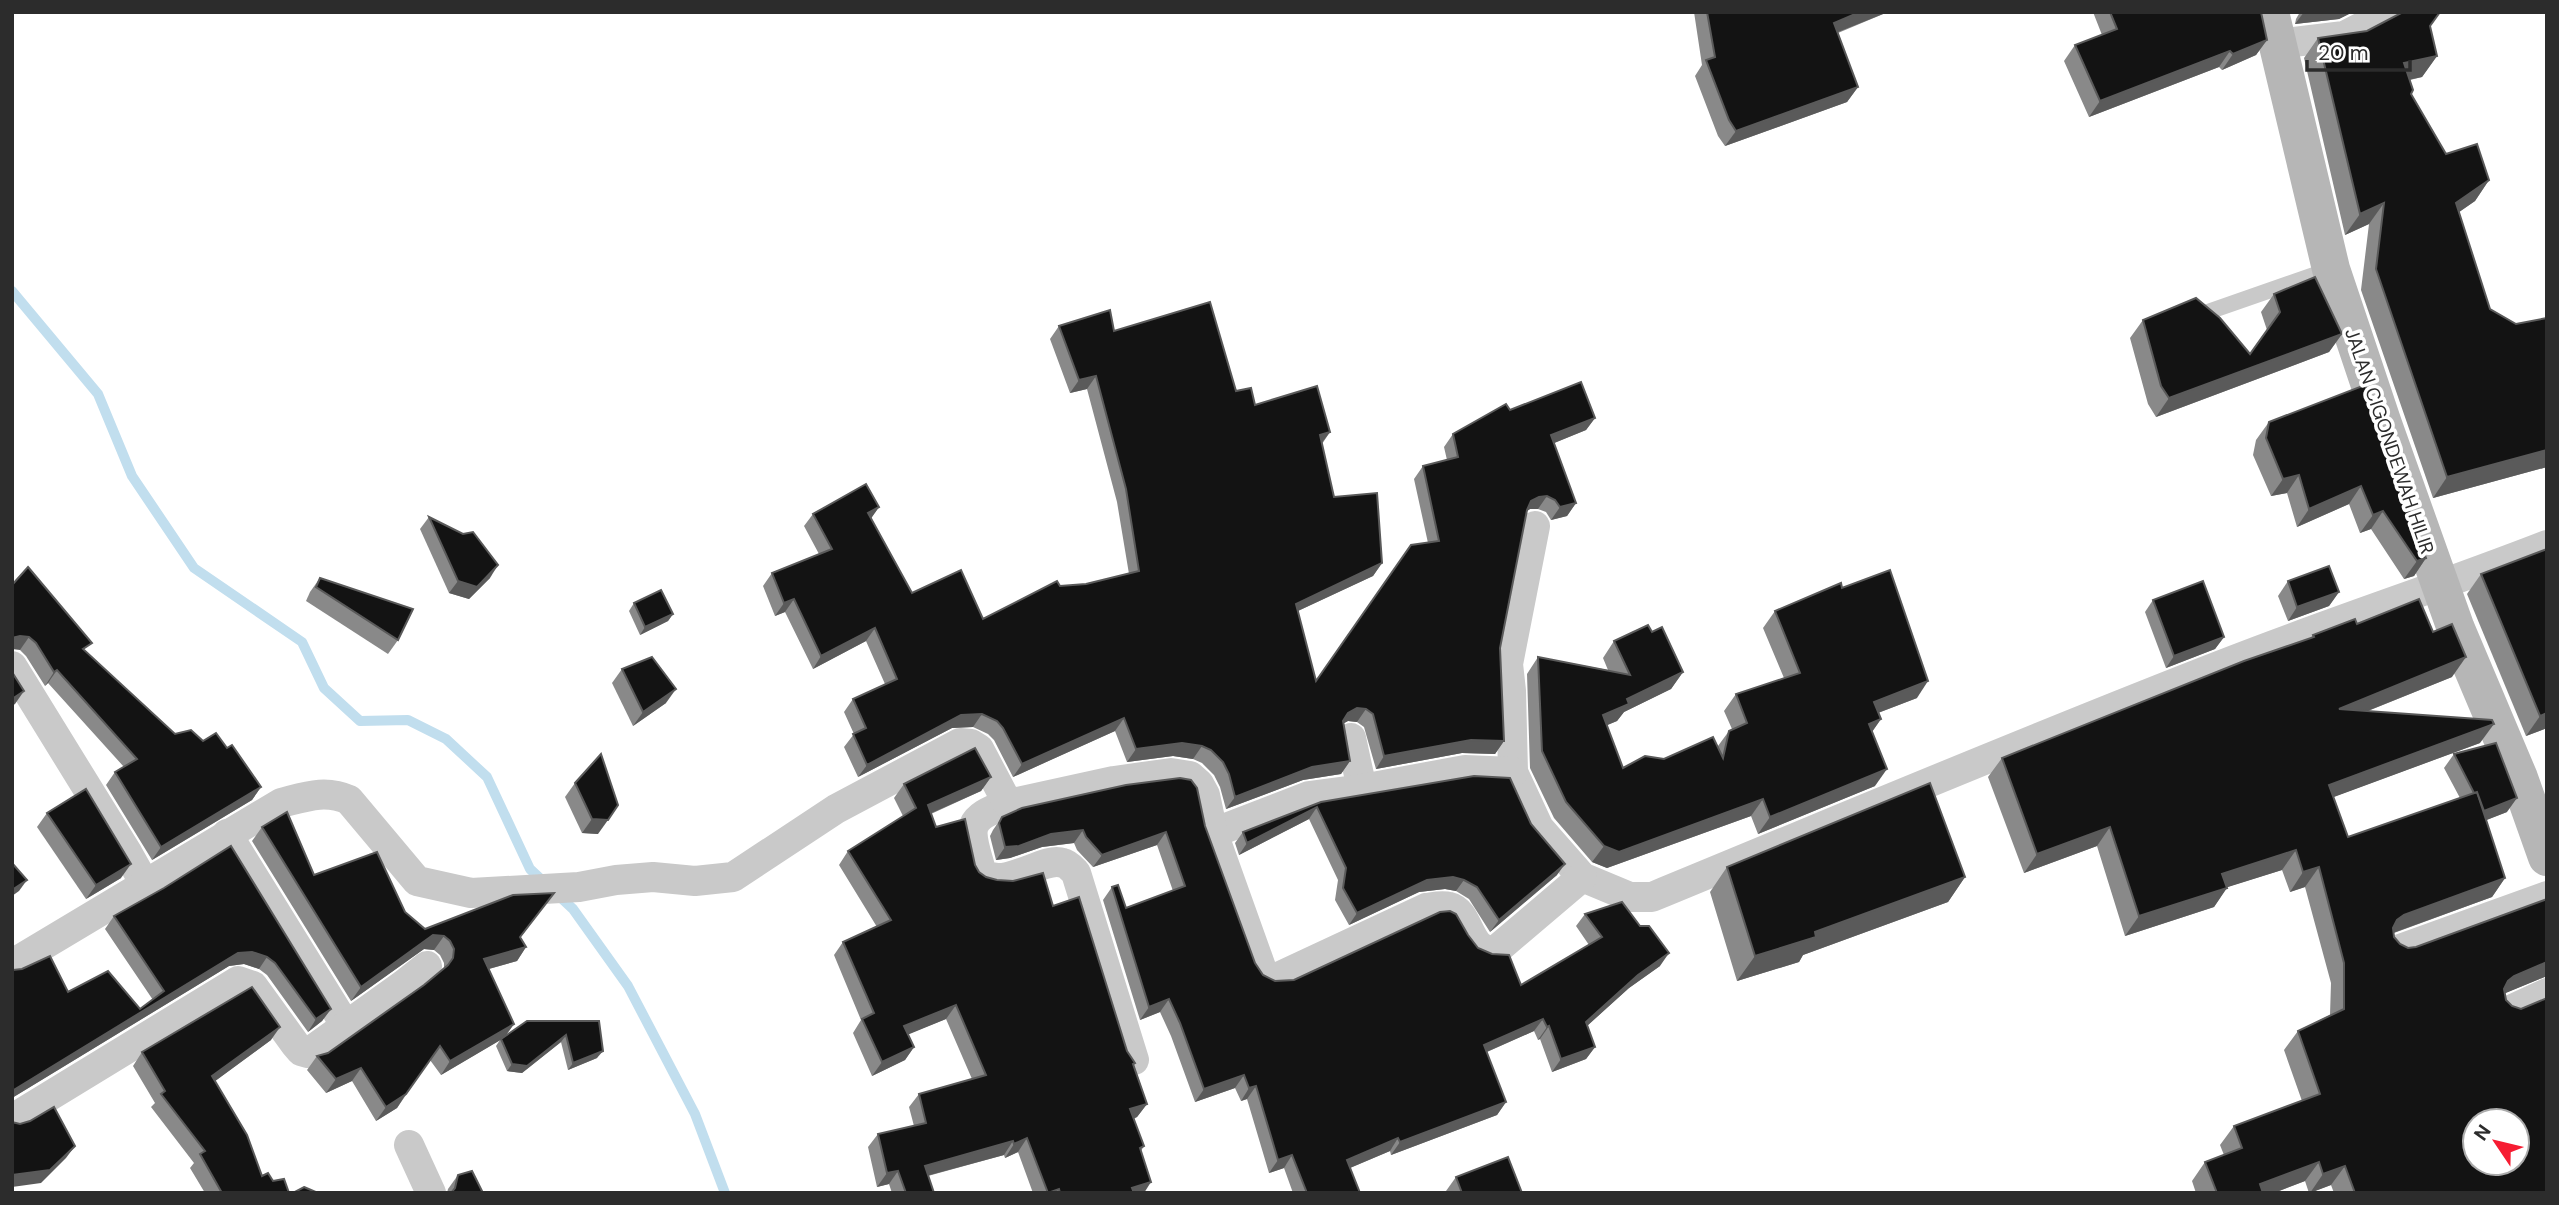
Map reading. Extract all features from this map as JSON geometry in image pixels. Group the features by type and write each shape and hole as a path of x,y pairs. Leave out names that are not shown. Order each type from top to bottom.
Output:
{"street":[{"path":"2274,28 2344,36 2391,12"},
{"name":"JALAN CIGONDEWAH HILIR","path":"2274,28 2331,269 2456,629 2519,778 2547,857"},
{"path":"1535,526 1508,664 1513,772 1539,828 1582,877 1630,897 1652,897 2061,728 2547,545"},
{"path":"12,666 146,886"},
{"path":"1351,738 1362,789"},
{"path":"12,964 281,803 319,793 335,794 349,800 417,881 471,893 579,887 653,877 695,881 733,877 836,809 960,743 971,744 979,749 1008,804"},
{"path":"1213,833 1309,796 1465,770 1513,772"},
{"path":"1134,1059 1076,873 1058,862 999,879 982,874 972,834 973,826 983,812 1114,781 1171,773 1190,776 1199,784 1210,810 1213,833 1262,970 1265,975 1271,977 1278,977 1426,908 1440,906 1451,907 1457,911 1475,941 1487,952 1494,951 1582,877"},
{"path":"227,834 346,1026"},
{"path":"2397,950 2547,896"},
{"path":"12,1119 238,981 253,986 302,1051 308,1053 427,966"},
{"path":"2508,1011 2547,993"},
{"path":"408,1145 431,1193"}],"lane":[{"path":"2202,314 2331,269"}],"building":[{"path":"1707,12 1860,12 1834,23 1858,87 1736,131 1729,120 1706,60 1715,57"},
{"path":"2110,12 2261,12 2267,40 2233,54 2230,51 2100,101 2075,45 2117,29"},
{"path":"2403,12 2440,12 2430,26 2437,56 2404,63 2413,90 2411,94 2446,154 2477,144 2489,180 2456,203 2490,309 2516,324 2547,318 2547,450 2447,477 2376,269 2384,203 2360,214 2318,38 2367,31"},
{"path":"2315,277 2342,334 2169,398 2161,386 2143,320 2196,298 2220,318 2250,354 2280,312 2274,294"},
{"path":"1210,302 1236,391 1251,388 1255,405 1317,386 1330,432 1320,435 1334,497 1377,493 1382,563 1296,604 1316,681 1411,545 1439,541 1423,466 1458,457 1453,434 1506,404 1510,410 1581,382 1595,418 1551,435 1576,503 1560,507 1555,500 1547,496 1539,497 1531,501 1527,510 1500,648 1504,741 1471,740 1384,756 1373,714 1366,709 1357,708 1348,713 1343,721 1350,761 1312,767 1235,797 1223,762 1211,750 1182,743 1136,749 1124,718 1022,764 1003,728 997,721 982,714 961,715 867,765 853,734 866,728 853,699 897,679 875,628 821,656 794,599 784,603 772,573 832,549 813,514 866,484 879,507 868,513 912,593 961,570 983,619 1057,581 1060,586 1086,584 1139,571 1126,489 1096,376 1079,380 1059,326 1110,310 1114,331"},
{"path":"2365,385 2426,558 2417,561 2383,511 2373,515 2361,486 2309,509 2299,475 2283,479 2266,438 2269,422"},
{"path":"429,517 463,534 473,532 498,565 477,587 458,581"},
{"path":"2547,549 2547,713 2540,716 2481,574"},
{"path":"2329,566 2339,592 2297,607 2288,581"},
{"path":"28,567 92,643 83,649 175,734 191,730 203,741 216,733 227,748 232,745 261,787 161,847 115,772 137,759 57,670 54,672 36,643 29,637 12,638 12,585"},
{"path":"1890,570 1928,681 1874,702 1881,719 1869,724 1887,769 1770,817 1763,799 1619,852 1604,846 1566,802 1542,751 1538,657 1630,675 1614,641 1648,625 1652,632 1662,627 1683,672 1627,699 1629,704 1603,715 1623,768 1645,756 1664,759 1713,737 1723,758 1729,731 1747,723 1736,694 1800,673 1775,611 1841,583 1842,588"},
{"path":"320,578 413,609 398,640 316,587"},
{"path":"2203,581 2224,637 2174,656 2153,600"},
{"path":"661,590 673,614 645,627 634,603"},
{"path":"2419,599 2433,632 2452,624 2466,657 2339,709 2492,720 2494,724 2329,785 2348,837 2477,792 2505,878 2404,915 2397,920 2393,928 2394,937 2400,944 2408,948 2416,947 2547,899 2547,962 2514,976 2504,989 2506,1000 2521,1009 2547,998 2547,1193 2355,1193 2345,1166 2323,1174 2319,1162 2260,1184 2263,1193 2217,1193 2205,1162 2242,1148 2234,1126 2320,1094 2298,1031 2344,1009 2344,963 2319,867 2303,872 2296,850 2222,874 2227,888 2139,916 2110,827 2037,854 2002,758 2355,619 2357,624"},
{"path":"652,657 676,689 643,712 622,669"},
{"path":"12,672 24,691 12,699"},
{"path":"2496,743 2517,798 2484,811 2477,792 2474,793 2454,754"},
{"path":"975,748 991,777 928,805 936,827 965,819 975,865 986,877 1013,881 1043,873 1053,906 1079,897 1127,1051 1135,1063 1133,1064 1147,1104 1130,1109 1144,1146 1140,1148 1151,1182 1132,1188 1134,1193 1060,1193 1059,1189 1048,1193 1027,1138 1014,1144 1013,1141 925,1166 934,1193 906,1193 898,1171 887,1173 878,1134 926,1123 919,1094 986,1075 956,1005 904,1026 914,1047 882,1062 862,1019 874,1013 843,942 891,920 848,851 916,808 904,784"},
{"path":"601,754 618,805 608,820 592,819 575,783"},
{"path":"1474,776 1510,778 1531,824 1565,864 1499,920 1477,887 1453,877 1427,880 1357,913 1343,888 1346,868 1317,807 1247,843 1243,832 1321,802"},
{"path":"1180,778 1191,780 1197,788 1205,826 1255,963 1263,975 1275,981 1294,980 1440,912 1450,911 1456,914 1478,948 1492,954 1509,955 1521,985 1602,937 1585,914 1622,902 1640,926 1649,926 1669,953 1638,975 1586,1022 1595,1047 1561,1059 1549,1026 1547,1027 1543,1019 1484,1045 1506,1102 1400,1142 1398,1138 1347,1160 1360,1193 1307,1193 1292,1155 1278,1160 1256,1086 1249,1088 1244,1075 1204,1089 1169,999 1149,1007 1112,887 1118,885 1126,908 1185,886 1166,832 1102,855 1083,830 1051,834 1019,846 1005,847 999,823 1002,817 1022,808 1126,785"},
{"path":"1930,783 1965,877 1815,932 1816,937 1755,956 1727,867"},
{"path":"86,789 131,864 96,885 47,813"},
{"path":"287,812 314,875 377,852 405,912 425,929 513,895 554,893 520,937 526,947 484,959 514,1024 450,1061 440,1046 406,1094 386,1107 361,1068 336,1079 317,1056 328,1053 424,985 448,965 453,958 454,949 444,936 433,935 361,987 262,827"},
{"path":"231,846 331,1009 316,1019 275,963 252,952 238,953 12,1091 12,968 22,969 50,956 68,992 108,971 140,1009 164,991 114,916"},
{"path":"12,863 27,880 12,890"},
{"path":"252,987 280,1027 212,1076 247,1135 262,1176 268,1173 273,1181 284,1179 289,1193 222,1193 200,1154 205,1151 161,1094 165,1091 142,1052"},
{"path":"527,1021 599,1021 603,1051 573,1063 566,1035 527,1066 512,1064 501,1039"},
{"path":"54,1107 75,1146 50,1170 12,1175 12,1122 20,1124 30,1121"},
{"path":"1508,1157 1522,1193 1462,1193 1456,1177"},
{"path":"472,1171 483,1193 451,1193 458,1175"},
{"path":"304,1187 318,1193 293,1193"}],"waterway":[{"path":"12,291 98,394 132,476 194,568 302,642 324,688 360,721 408,720 446,739 487,777 530,869 545,883"},
{"path":"557,894 573,909 628,986 695,1114 725,1193"}]}
